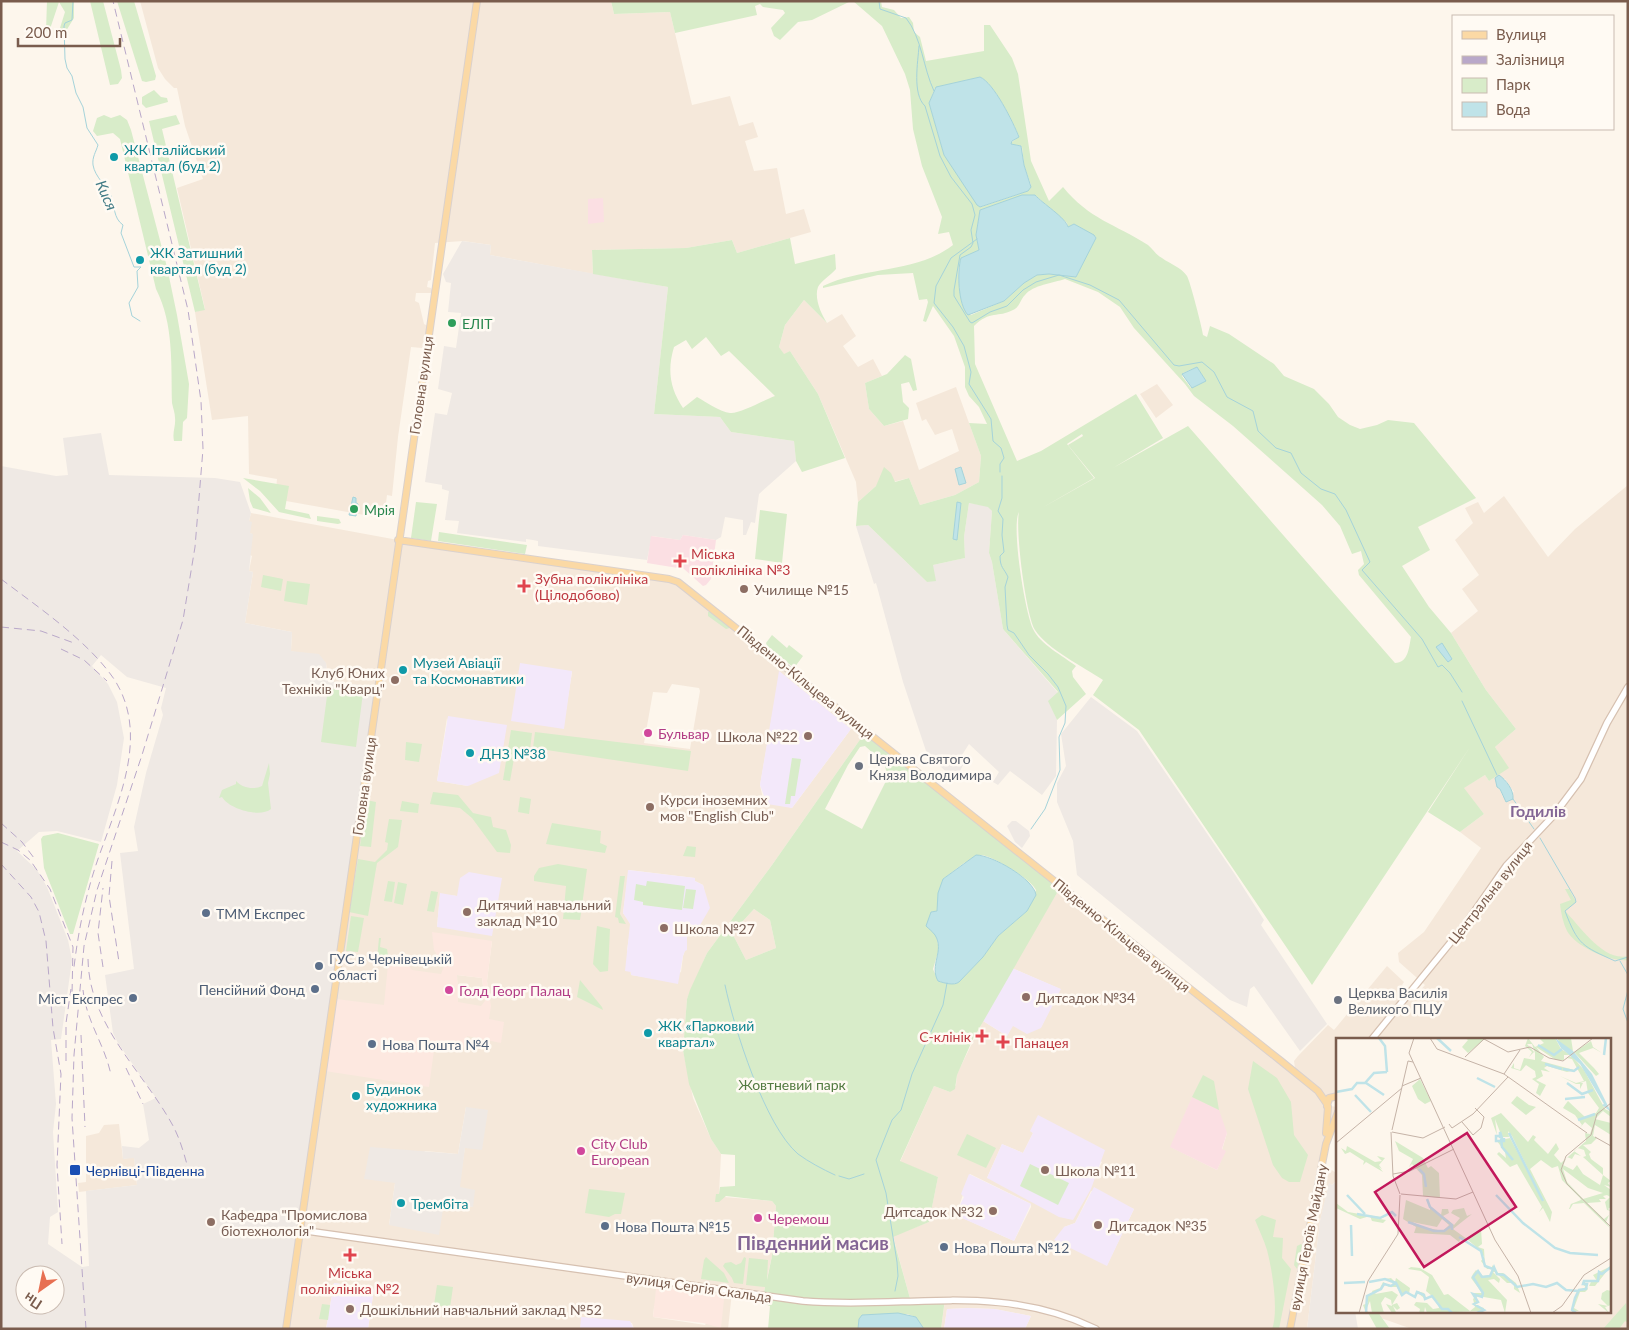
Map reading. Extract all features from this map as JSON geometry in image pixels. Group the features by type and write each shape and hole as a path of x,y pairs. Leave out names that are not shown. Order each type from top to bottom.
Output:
{"main road":[{"name":"Головна вулиця","path":"286,1329 477,1"},
{"name":"Південно-Кільцева вулиця","path":"398,540 678,582 1318,1091"},
{"name":"Центральна вулиця","path":"1373,1038 1464,926 1506,866 1573,790 1588,768 1607,723 1628,687"},
{"path":"1318,1091 1335,1096"},
{"path":"1318,1091 1332,1111 1336,1111"},
{"path":"1326,1144 1327,1105 1329,1098 1335,1096"},
{"path":"1326,1144 1336,1116"},
{"name":"вулиця Героїв Майдану","path":"1290,1329 1326,1144"},
{"name":"вулиця Сергія Скальда","path":"300,1230 802,1301 871,1303 945,1299 997,1301 1037,1308 1079,1321 1096,1329"}],"shaded area":[{"path":"140,1 611,1 614,14 670,12 692,105 730,96 739,126 753,122 758,137 745,141 754,171 777,168 786,214 804,209 811,232 737,253 732,240 686,248 592,250 593,274 490,255 491,245 463,241 435,243 431,280 428,281 427,287 431,288 433,293 416,293 415,301 419,303 424,324 428,326 425,345 422,348 411,347 398,437 392,496 387,495 385,511 382,511 381,518 275,499 277,479 249,474 248,416 212,420 195,312 205,309 177,188 203,179 185,126 177,88 174,88 165,79 158,68"},
{"path":"603,198 604,222 588,224 588,199"},
{"path":"462,241 491,245 490,255 668,287 654,414 720,417 731,432 794,441 796,461 759,494 755,523 751,522 746,535 743,535 743,520 725,517 721,537 716,540 683,535 680,540 652,536 647,560 538,546 538,541 526,539 526,542 457,533 459,521 445,520 449,491 442,489 442,485 425,482 435,413 447,415 452,393 438,389 444,346 456,348 461,313 448,312 451,283 446,282 443,274"},
{"path":"804,300 827,323 842,314 856,336 843,346 858,367 873,359 882,376 865,383 869,409 884,426 903,421 919,470 959,451 952,429 935,435 926,419 922,421 916,403 956,387 981,456 979,482 955,495 920,505 909,478 876,486 858,502 856,482 818,394 790,351 784,355 779,347 785,325"},
{"path":"1157,384 1173,405 1156,418 1140,394"},
{"path":"101,433 109,475 215,478 240,482 251,513 249,521 252,522 250,533 253,534 249,571 253,572 245,623 292,632 291,651 319,654 326,663 327,672 334,682 378,687 285,1329 1,1329 1,466 56,476 68,475 63,438","holes":["101,655 127,677 166,688 161,708 163,715 146,773 134,827 138,851 120,853 134,969 105,975 113,1033 156,1098 143,1104 149,1140 139,1148 122,1146 123,1159 134,1158 137,1185 86,1191 89,1266 82,1267 48,1244 50,1217 58,1212 53,1132 56,1104 51,1040 61,1039 72,960 68,940 47,887 37,870 17,851 39,832 57,831 101,842 117,785 124,738 117,702 108,684 92,666"]},
{"path":"1628,485 1628,1329 1412,1329 1378,1317 1377,1312 1612,1312 1612,1038 1336,1038 1336,1098 1330,1106 1336,1107 1336,1118 1322,1164 1336,1173 1336,1181 1332,1185 1330,1184 1320,1221 1307,1329 1025,1329 1031,1316 995,1309 968,1308 947,1309 944,1329 941,1329 945,1300 911,1302 893,1236 929,1222 938,1177 900,1162 934,1086 950,1092 956,1085 957,1074 983,1021 1007,1036 1012,1026 1041,1027 1060,989 1012,968 1061,886 1295,1068 1294,1061 1298,1056 1328,1025 1334,1030 1387,966 1404,982 1402,985 1415,996 1425,985 1399,962 1398,953 1424,932 1481,848 1460,832 1484,814 1463,788 1485,775 1489,781 1508,768 1495,747 1516,729 1486,690 1451,633 1478,611 1462,589 1479,575 1455,540 1473,523 1465,508 1478,502 1484,513 1504,496 1548,557 1575,529","holes":["1505,779 1514,792 1503,797 1496,780","1192,1098 1227,1133 1222,1150 1225,1151 1217,1170 1171,1147","1030,1131 1102,1162 1092,1182 987,1178 1002,1144 1023,1153 1033,1133","970,1174 1031,1204 1014,1241 956,1215","1091,1191 1134,1209 1107,1265 1064,1227 1075,1223"]},
{"path":"969,503 988,506 992,511 989,553 1003,629 1058,693 1049,701 1057,720 1056,776 1042,795 1010,771 998,785 993,782 999,772 969,744 962,755 963,765 960,771 953,775 947,773 926,751 903,682 876,583 874,584 856,526 868,525 927,582 933,565 965,558 964,537"},
{"path":"251,513 398,540 678,582 866,731 772,865 707,953 687,999 683,1050 693,1098 711,1139 721,1154 719,1194 724,1197 772,1201 776,1206 772,1256 763,1296 732,1292 728,1329 634,1329 632,1323 582,1317 580,1329 368,1329 374,1289 334,1283 326,1329 285,1329 377,687 334,682 327,672 326,663 291,651 292,632 245,623 253,572 249,571 252,556 250,555 252,534 250,533 249,521","holes":["520,664 572,672 563,729","780,672 851,729 792,808 763,799 760,785","672,684 699,688 690,749 644,743 653,692 667,693","447,718 468,786 437,781","629,870 695,878 695,881 703,885 707,903 687,935 687,950 685,950 681,972 678,977 669,981 631,975 627,950 631,924 623,913","440,894 457,896 437,927","492,941 487,981 489,1001 485,1001 482,978 457,975 458,1002 453,1002 452,973","466,1107 482,1149 465,1147 459,1187 473,1207 444,1203 389,1225 395,1183 425,1151 458,1154","666,1288 721,1295 721,1298 724,1299 705,1325 653,1317 654,1307"]},
{"name":"Міська поліклініка №3","path":"683,535 716,540 711,579 706,585 703,586 684,569 647,563 651,536 680,540"},
{"path":"520,663 572,671 564,729 511,721"},
{"name":"Школа №22","path":"779,671 851,729 792,808 767,804 760,785"},
{"path":"1091,697 1137,731 1234,873 1264,920 1261,925 1327,1024 1300,1051 1254,986 1250,989 1247,1007 1230,1000 1077,875 1073,841 1057,802 1057,783 1066,766 1061,734"},
{"path":"448,716 507,725 499,773 468,786 437,781"},
{"path":"1012,821 1016,821 1029,831 1030,836 1022,848 1015,842 1007,826"},
{"name":"Школа №27","path":"628,870 695,878 695,881 703,885 710,908 696,932 687,935 687,950 683,956 678,984 631,975 631,972 625,971 630,924 623,913"},
{"name":"Дитячий навчальний заклад №10","path":"469,872 502,878 492,936 437,927 440,893 457,896 460,878"},
{"path":"754,909 770,920 776,948 746,960 732,933"},
{"path":"432,932 492,941 487,981 491,1006 489,1019 504,1022 501,1043 467,1036 465,1048 435,1043 429,1087 325,1071 336,999 384,1005 388,965 395,957 400,961 404,959 412,970 441,974 444,966 434,950","holes":["457,975 482,978 485,1001 481,1006 458,1002"]},
{"name":"Дитсадок №34","path":"1012,968 1061,989 1041,1028 1027,1034 1013,1026 1007,1036 983,1021"},
{"path":"1192,1097 1219,1110 1227,1133 1222,1149 1226,1151 1217,1170 1170,1147"},
{"path":"466,1107 488,1110 482,1150 465,1148 460,1187 475,1190 473,1207 444,1203 439,1235 389,1225 395,1183 364,1179 370,1147 458,1154"},
{"name":"Школа №11","path":"1038,1115 1105,1150 1091,1189 1073,1220 1059,1217 987,1178 1002,1144 1023,1153 1033,1133 1030,1131"},
{"path":"119,1124 123,1159 134,1157 137,1185 79,1192 78,1183 86,1182 86,1136 99,1133 104,1125"},
{"name":"Дитсадок №32","path":"969,1174 1031,1204 1014,1241 955,1215 964,1197 961,1194"},
{"path":"1336,1181 1336,1312 1355,1312 1358,1329 1307,1329 1320,1221 1329,1183 1332,1185"},
{"name":"Дитсадок №35","path":"1094,1187 1134,1209 1107,1266 1054,1240 1064,1227 1075,1223"},
{"name":"Дошкільний навчальний заклад №52","path":"334,1283 374,1289 368,1329 326,1329"},
{"path":"666,1288 721,1295 721,1298 724,1299 721,1328 703,1323 653,1317 656,1289 665,1290"},
{"path":"947,1309 995,1309 1031,1316 1025,1329 944,1329"},
{"path":"581,1317 630,1321 634,1329 580,1329"}],"green space":[{"path":"47,1 74,1 74,18 66,31 60,28 65,12 59,2 49,32 46,31"},
{"path":"90,1 103,1 121,70 122,78 118,84 110,85"},
{"path":"117,1 134,1 156,76 155,80 142,81"},
{"path":"611,1 851,1 812,20 798,22 780,40 774,36 771,28 785,13 783,10 763,7 760,4 755,6 757,15 675,33 670,12 614,14"},
{"path":"853,1 881,1 882,7 894,10 901,18 909,17 913,23 914,32 920,37 926,61 984,51 984,25 990,25 1012,58 1018,74 1031,161 1049,201 1063,187 1093,214 1148,245 1158,255 1179,268 1187,276 1191,286 1203,335 1207,337 1210,326 1229,334 1274,364 1284,376 1314,389 1329,404 1338,417 1350,425 1360,429 1388,420 1414,423 1476,498 1418,527 1430,550 1402,566 1429,607 1451,633 1486,690 1516,729 1495,747 1509,768 1489,781 1485,775 1464,788 1484,814 1460,832 1428,812 1470,747 1312,985 1139,730 1093,695 1103,680 1057,651 1035,630 1028,608 1022,572 1019,512 1017,520 1017,534 1020,569 1026,606 1033,629 1046,645 1076,666 1072,671 1073,677 1086,694 1057,720 1048,701 1058,692 1003,629 989,553 992,511 988,507 969,503 964,537 965,558 933,565 936,581 927,582 868,525 856,526 858,502 876,486 884,467 891,473 895,482 909,478 920,505 955,495 979,482 981,456 969,423 987,424 979,407 969,396 965,387 965,367 954,336 933,306 926,322 923,321 928,302 927,299 919,300 913,273 878,275 823,288 823,286 856,275 923,261 953,245 949,232 938,234 942,217 922,166 913,129 910,90 905,74 882,26","holes":["980,77 986,81 1002,104 1019,136 1010,144 1022,147 1024,165 1031,185 1028,191 981,207 944,155 929,103 935,88","1027,195 1036,196 1067,223 1068,227 1074,224 1096,237 1076,277 1049,274 1037,275 1024,283 1004,301 971,315 965,310 961,300 959,269 964,257 979,250 976,235 980,210","1065,279 1098,292 1120,307 1134,328 1194,396 1233,426 1322,505 1340,526 1352,554 1361,551 1364,564 1358,570 1359,575 1411,637 1407,654 1403,660 1395,663 1188,426 1113,468 1163,438 1136,394 1041,451 1017,461 975,364 974,326 989,316 1013,310 1023,297 1038,287","1197,367 1206,381 1191,388 1182,376 1183,373","1082,434 1083,436 1068,445 1095,478 1040,509 1094,478 1067,444"]},
{"path":"154,90 161,97 167,98 168,102 146,108 142,104 142,97"},
{"path":"104,115 111,118 120,115 127,120 167,267 189,384 187,418 183,422 182,441 174,441 175,416 172,403 169,330 162,302 156,289 120,139 113,133 97,136 93,131 97,118"},
{"path":"176,115 180,124 162,129 205,310 195,312 149,121"},
{"path":"790,238 795,264 835,254 836,269 819,285 817,291 819,306 827,323 804,300 785,325 779,347 784,354 790,351 818,394 845,458 802,472 796,461 794,441 731,432 720,417 654,414 668,287 593,274 592,250 686,248 732,240 737,253","holes":["706,337 721,356 729,351 775,396 734,413 722,411 697,397 683,408 675,394 671,379 670,371 674,347 686,340 692,349"]},
{"path":"905,355 911,359 917,390 913,391 909,382 901,384 903,402 909,408 908,419 884,426 869,409 865,383 887,374"},
{"path":"243,478 289,486 285,509 309,514 311,519 279,512 260,491"},
{"path":"248,488 260,498 271,513 253,508"},
{"path":"416,502 437,504 431,541 411,538"},
{"path":"760,510 787,514 782,563 755,559"},
{"path":"317,516 339,519 341,523 317,521"},
{"path":"439,532 527,545 525,554 438,541"},
{"path":"263,575 283,579 281,591 261,587"},
{"path":"287,581 310,584 307,605 284,601"},
{"path":"711,611 730,628 726,629 708,616 708,612"},
{"path":"772,635 787,648 789,645 803,656 794,668 767,646 766,643"},
{"path":"328,688 363,693 356,747 321,742"},
{"path":"511,730 532,733 530,750 527,753 517,750 515,753 510,781 503,780"},
{"name":"Жовтневий парк","path":"866,731 1061,886 972,1041 957,1075 955,1089 950,1092 934,1086 900,1161 938,1177 929,1222 893,1237 911,1302 945,1299 941,1329 924,1329 916,1317 907,1314 858,1324 858,1329 768,1329 770,1306 762,1303 765,1287 746,1285 749,1258 768,1260 767,1280 772,1256 776,1206 772,1201 726,1196 719,1202 715,1202 716,1194 719,1194 720,1187 735,1186 735,1155 721,1154 711,1139 689,1084 683,1050 687,999 707,953 772,865","holes":["865,746 884,763 888,777 862,829 825,809 848,765 860,747","982,855 988,857 1020,875 1033,885 1036,890 1027,911 998,936 983,957 959,982 948,984 938,981 933,969 939,949 931,912 937,911 943,879 964,863","754,909 770,920 776,948 746,960 732,933"]},
{"path":"535,732 691,751 688,771 533,748"},
{"path":"406,742 422,744 419,762 405,760"},
{"path":"792,758 801,759 795,796 791,796 790,804 785,804"},
{"path":"269,763 270,774 268,783 271,809 260,813 245,811 231,805 222,797 219,798 222,790 236,784 236,781 248,788 262,786"},
{"path":"433,792 458,795 473,813 491,817 493,827 506,830 511,845 510,853 497,852 472,818 460,808 430,804"},
{"path":"520,797 531,799 529,814 518,812"},
{"path":"366,800 376,802 371,847 360,846"},
{"path":"402,801 419,804 418,813 400,811"},
{"path":"389,819 402,820 398,847 377,863 368,916 349,912 358,859 375,862 387,850 388,843 385,842"},
{"path":"552,823 601,831 600,843 607,846 605,853 546,844"},
{"path":"58,833 99,844 73,934 70,934 44,868 41,839 43,836"},
{"path":"687,846 696,847 695,857 683,856"},
{"path":"558,864 587,869 580,920 563,919 566,886 534,881 534,876 539,868"},
{"path":"620,876 625,876 620,914 626,924 619,923 618,918 615,917"},
{"path":"388,881 395,882 392,902 384,901"},
{"path":"647,881 685,886 682,910 643,905 643,902 634,900 636,884 646,886"},
{"path":"398,882 407,884 403,905 394,903"},
{"path":"686,889 696,890 693,909 683,908"},
{"path":"1565,889 1569,889 1576,902 1565,911 1601,948 1610,954 1628,956 1628,960 1612,959 1603,956 1586,948 1571,937 1564,925 1560,907 1560,904 1571,900"},
{"path":"431,891 438,892 434,912 427,911"},
{"path":"351,916 364,918 358,952 346,951"},
{"path":"597,926 610,929 608,971 600,972 593,964"},
{"path":"379,938 381,938 380,947 387,949 389,962 377,959"},
{"path":"580,980 602,1007 603,1010 577,997"},
{"path":"1253,1061 1277,1078 1291,1102 1294,1135 1308,1155 1300,1182 1289,1182 1282,1178 1273,1165 1248,1089"},
{"path":"1203,1075 1214,1081 1219,1110 1192,1097"},
{"path":"967,1134 996,1148 986,1168 957,1155"},
{"path":"1030,1164 1069,1183 1058,1205 1020,1186"},
{"path":"589,1189 625,1193 621,1214 609,1217 585,1213"},
{"path":"1262,1215 1276,1220 1273,1237 1283,1238 1282,1258 1291,1269 1279,1329 1272,1329 1275,1312 1273,1279 1267,1250 1255,1220"},
{"path":"1301,1244 1297,1269 1294,1265 1297,1246"},
{"path":"706,1257 724,1273 729,1283 701,1279"},
{"path":"744,1257 746,1258 743,1284 734,1283 723,1266 725,1263 731,1262 736,1265 741,1263"},
{"path":"437,1285 453,1287 450,1308 434,1305"},
{"path":"1626,1303 1628,1323 1625,1321 1619,1329 1603,1329"},
{"path":"322,1304 330,1305 328,1320 319,1319"},
{"path":"1368,1312 1378,1312 1390,1329 1377,1329"}],"water":[{"path":"980,77 997,95 1016,130 1019,137 1012,141 1011,144 1021,146 1024,165 1031,187 1028,191 980,207 944,155 929,103 936,87"},
{"path":"1022,195 1035,195 1063,219 1068,227 1074,224 1096,238 1076,277 1049,274 1037,275 1024,283 1004,301 968,315 960,296 960,264 961,258 979,250 976,235 980,210"},
{"path":"1197,367 1206,381 1192,388 1182,374"},
{"path":"961,467 966,483 959,485 955,469"},
{"name":"Мрія","path":"353,497 356,498 356,503 358,504 356,516 349,515"},
{"path":"957,502 961,503 957,540 953,539"},
{"path":"1442,643 1452,659 1448,662 1436,647"},
{"path":"1499,775 1507,782 1512,792 1513,799 1506,802 1500,789 1497,787 1495,778"},
{"path":"976,855 1001,863 1020,875 1034,889 1036,895 1027,911 998,936 983,957 959,982 952,984 943,983 938,981 935,969 938,941 926,926 931,912 937,911 938,893 943,879"},
{"path":"898,1313 916,1317 924,1329 858,1329 859,1319 862,1315"}],"waterway":[{"name":"Кися","path":"73,1 72,20 65,23 64,26 65,59 76,93 83,107 87,128 98,145 93,159 94,169 111,196 117,219 123,225 121,233 134,267 141,267 137,271 138,287 129,303 132,316 140,321"},
{"path":"879,1 880,9 906,18 911,26 916,35 934,91"},
{"path":"919,46 918,94 925,106 940,156 951,177 972,204 975,215 971,230 973,243 971,247 960,255 954,290 954,296 970,322 972,323 990,312 1007,306 1023,290 1036,282 1059,275 1090,285 1119,300 1174,365 1179,366 1202,362 1214,372 1227,397 1253,411 1258,431 1276,448 1291,453 1301,473 1321,489 1335,494 1346,510 1370,562 1362,570 1422,639 1438,667 1442,665 1450,673 1462,692"},
{"path":"977,239 951,258 936,286 934,303 953,327 964,346 971,372 969,384 991,419 993,441 1001,448 1004,458 1000,464 1000,472"},
{"path":"1002,476 1002,498 998,511 1003,519 1004,552 1000,556 1000,560 1001,566 1008,577 1005,587 1008,630 1014,633 1029,655 1058,687 1066,706 1065,723 1059,737 1060,770 1045,809 1031,829"},
{"path":"1462,701 1497,775"},
{"path":"1513,799 1534,829"},
{"path":"1540,838 1575,898 1576,902 1565,911 1578,938 1588,948 1615,961 1628,957"},
{"path":"1620,961 1628,975"},
{"path":"895,1291 898,1276 897,1262 886,1193 876,1160 892,1120 901,1110 912,1074 943,1005 947,983"},
{"path":"725,985 743,1050 752,1075 774,1122 798,1154 835,1175"},
{"path":"1628,990 1623,1009 1628,1023"},
{"path":"839,1176 849,1179 864,1174"}],"railway":[{"path":"86,1329 72,1118 74,1055 84,946 97,890 142,755 183,620 195,547 203,449 201,401 188,310 113,1"},
{"path":"1,579 62,625 91,651 114,679 125,702 130,726 130,750 126,775 87,895 74,967"},
{"path":"1,627 41,631 74,643"},
{"path":"61,649 84,660 107,681"},
{"path":"1,823 22,842 34,858"},
{"path":"1,842 18,850 30,860 50,889 73,947 72,995"},
{"path":"112,861 109,896 119,962"},
{"path":"1,864 31,897 39,912 46,941 53,1028 61,1074 57,1165 62,1244"},
{"path":"103,888 98,933 103,967"},
{"path":"88,959 91,983 97,1005 119,1046 172,1124 190,1175"},
{"path":"66,1061 66,1023 71,989"},
{"path":"83,990 88,1012 105,1053 111,1075"},
{"path":"81,1035 85,1127"},
{"path":"126,1068 143,1104"}],"place":[{"name":"ЖК Італійський квартал (буд 2)","path":"114,157"},
{"name":"ЖК Затишний квартал (буд 2)","path":"140,260"},
{"name":"ЕЛІТ","path":"452,323"},
{"name":"Мрія","path":"354,509"},
{"name":"Міська поліклініка №3","path":"680,561"},
{"name":"Зубна поліклініка (Цілодобово)","path":"524,586"},
{"name":"Училище №15","path":"744,589"},
{"name":"Музей Авіації та Космонавтики","path":"403,670"},
{"name":"Клуб Юних Техніків \"Кварц\"","path":"395,680"},
{"name":"Бульвар","path":"648,733"},
{"name":"Школа №22","path":"808,736"},
{"name":"ДНЗ №38","path":"470,753"},
{"name":"Церква Святого Князя Володимира","path":"859,766"},
{"name":"Курси іноземних мов \"English Club\"","path":"650,807"},
{"name":"Дитячий навчальний заклад №10","path":"467,912"},
{"name":"ТММ Експрес","path":"206,913"},
{"name":"Школа №27","path":"664,928"},
{"name":"ГУС в Чернівецькій області","path":"319,966"},
{"name":"Пенсійний Фонд","path":"315,989"},
{"name":"Голд Георг Палац","path":"449,990"},
{"name":"Дитсадок №34","path":"1026,997"},
{"name":"Міст Експрес","path":"133,998"},
{"name":"Церква Василія Великого ПЦУ","path":"1338,1000"},
{"name":"ЖК «Парковий квартал»","path":"648,1033"},
{"name":"С-клінік","path":"982,1036"},
{"name":"Панацея","path":"1003,1042"},
{"name":"Нова Пошта №4","path":"372,1044"},
{"name":"Будинок художника","path":"356,1096"},
{"name":"City Club European","path":"581,1151"},
{"name":"Чернівці-Південна","path":"75,1170"},
{"name":"Школа №11","path":"1045,1170"},
{"name":"Трембіта","path":"401,1203"},
{"name":"Дитсадок №32","path":"993,1211"},
{"name":"Черемош","path":"758,1218"},
{"name":"Кафедра \"Промислова біотехнологія\"","path":"211,1222"},
{"name":"Дитсадок №35","path":"1098,1225"},
{"name":"Нова Пошта №15","path":"605,1226"},
{"name":"Нова Пошта №12","path":"944,1247"},
{"name":"Міська поліклініка №2","path":"350,1255"},
{"name":"Дошкільний навчальний заклад №52","path":"350,1309"}],"district":[{"name":"Годилів","path":"1538,810"},
{"name":"Південний масив","path":"813,1242"}]}
